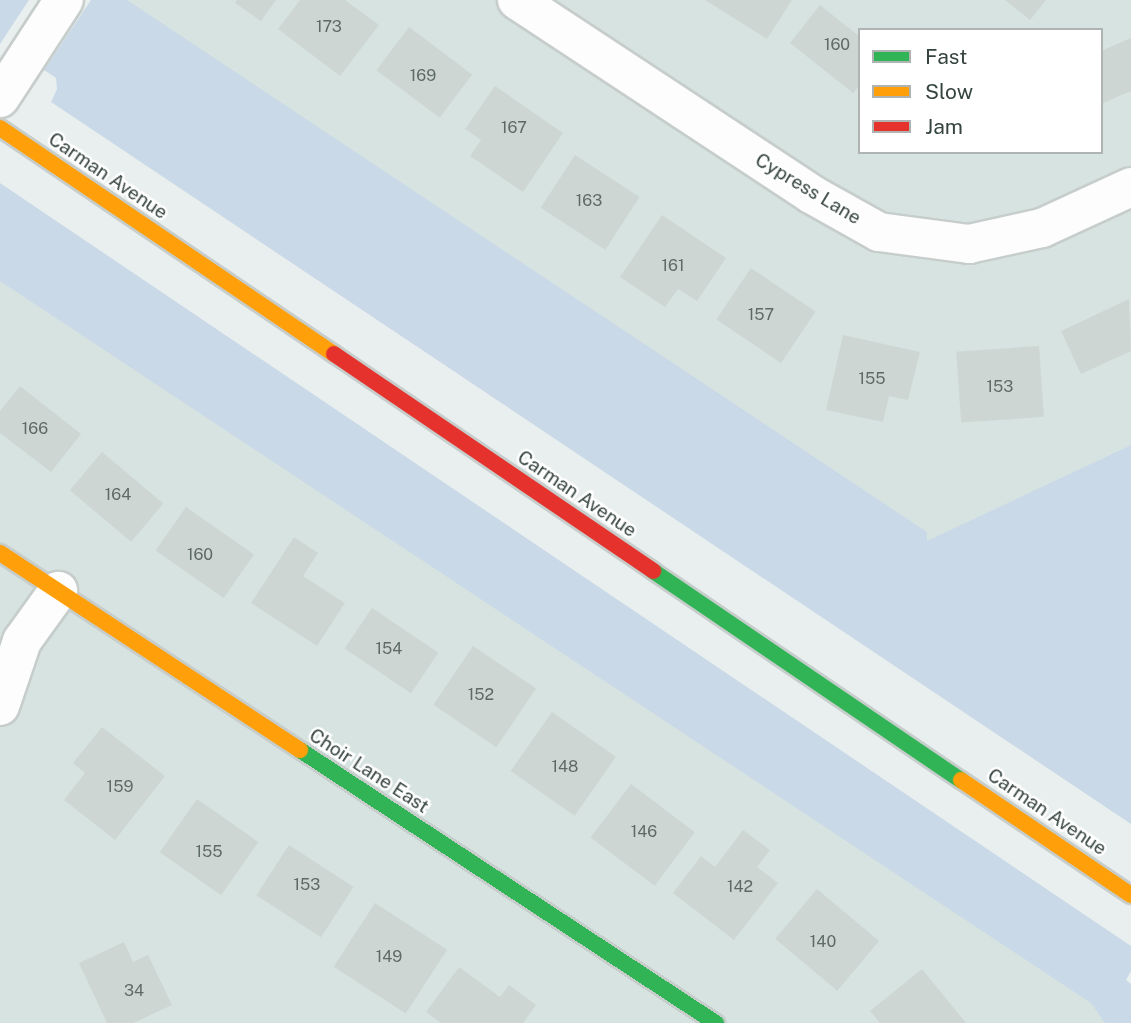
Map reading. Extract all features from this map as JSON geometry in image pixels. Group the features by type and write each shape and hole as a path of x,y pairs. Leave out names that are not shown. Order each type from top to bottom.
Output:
{"main road":[{"name":"Carman Avenue","path":"0,128 1131,895"},
{"name":"Choir Lane East","path":"0,554 716,1023"}],"street":[{"path":"0,98 64,0"},
{"name":"Cypress Lane","path":"517,0 811,194 879,232 969,243 1042,228 1131,187"},
{"path":"0,706 22,641 58,591"}],"shaded area":[{"path":"0,0 29,0 0,44"},
{"path":"91,0 127,0 927,532 927,541 1131,445 1131,824 51,102 57,89 56,78 44,70"},
{"path":"120,0 1131,0 1131,445 927,542"},
{"path":"0,183 1131,946 1131,971 1126,980 1131,984 1131,1023 1105,1023 1091,1003 0,281"},
{"path":"0,276 1131,1023 0,1023"}],"building":[{"path":"237,0 276,0 261,21 235,3"},
{"path":"300,0 345,0 379,25 340,76 278,29"},
{"path":"705,0 792,0 767,39"},
{"path":"1005,0 1046,0 1030,20"},
{"path":"820,5 858,35 858,87 853,93 790,43"},
{"path":"409,27 472,75 440,118 377,70"},
{"path":"1131,38 1131,91 1103,103 1103,50"},
{"path":"495,86 563,133 523,192 470,156 481,140 465,129"},
{"path":"575,155 640,197 605,250 541,208"},
{"path":"662,215 726,258 697,301 678,289 665,307 620,277"},
{"path":"751,268 816,312 781,363 716,319"},
{"path":"1129,299 1131,351 1081,374 1061,331"},
{"path":"843,335 920,352 908,400 889,396 883,422 826,410"},
{"path":"1039,346 1044,417 961,423 956,352"},
{"path":"20,386 81,434 51,472 0,433 0,411"},
{"path":"102,452 163,503 131,542 70,490"},
{"path":"186,507 254,555 224,598 156,550"},
{"path":"294,537 318,553 303,576 345,603 317,646 251,603"},
{"path":"372,608 438,653 411,693 345,649"},
{"path":"473,646 536,688 496,747 433,705"},
{"path":"552,712 616,757 575,816 511,771"},
{"path":"102,727 165,776 115,840 64,800 85,773 73,763"},
{"path":"631,784 695,832 655,886 591,838"},
{"path":"197,799 258,842 221,895 160,852"},
{"path":"743,830 770,850 757,867 778,883 734,940 673,893 701,856 715,867"},
{"path":"289,845 354,887 321,937 256,895"},
{"path":"817,889 879,941 837,991 775,939"},
{"path":"375,903 447,950 406,1014 334,967"},
{"path":"124,942 133,962 148,955 172,1005 133,1023 107,1023 79,963"},
{"path":"459,967 500,997 509,985 536,1005 523,1023 441,1023 426,1012"},
{"path":"922,969 966,1023 880,1023 870,1011"}],"traffic: fast":[{"path":"653,571 961,780"},
{"path":"300,750 716,1023"}],"traffic: slow":[{"path":"0,128 334,354"},
{"path":"0,553 300,750"},
{"path":"961,780 1131,895"}],"traffic: jam":[{"path":"334,354 653,571"}]}
